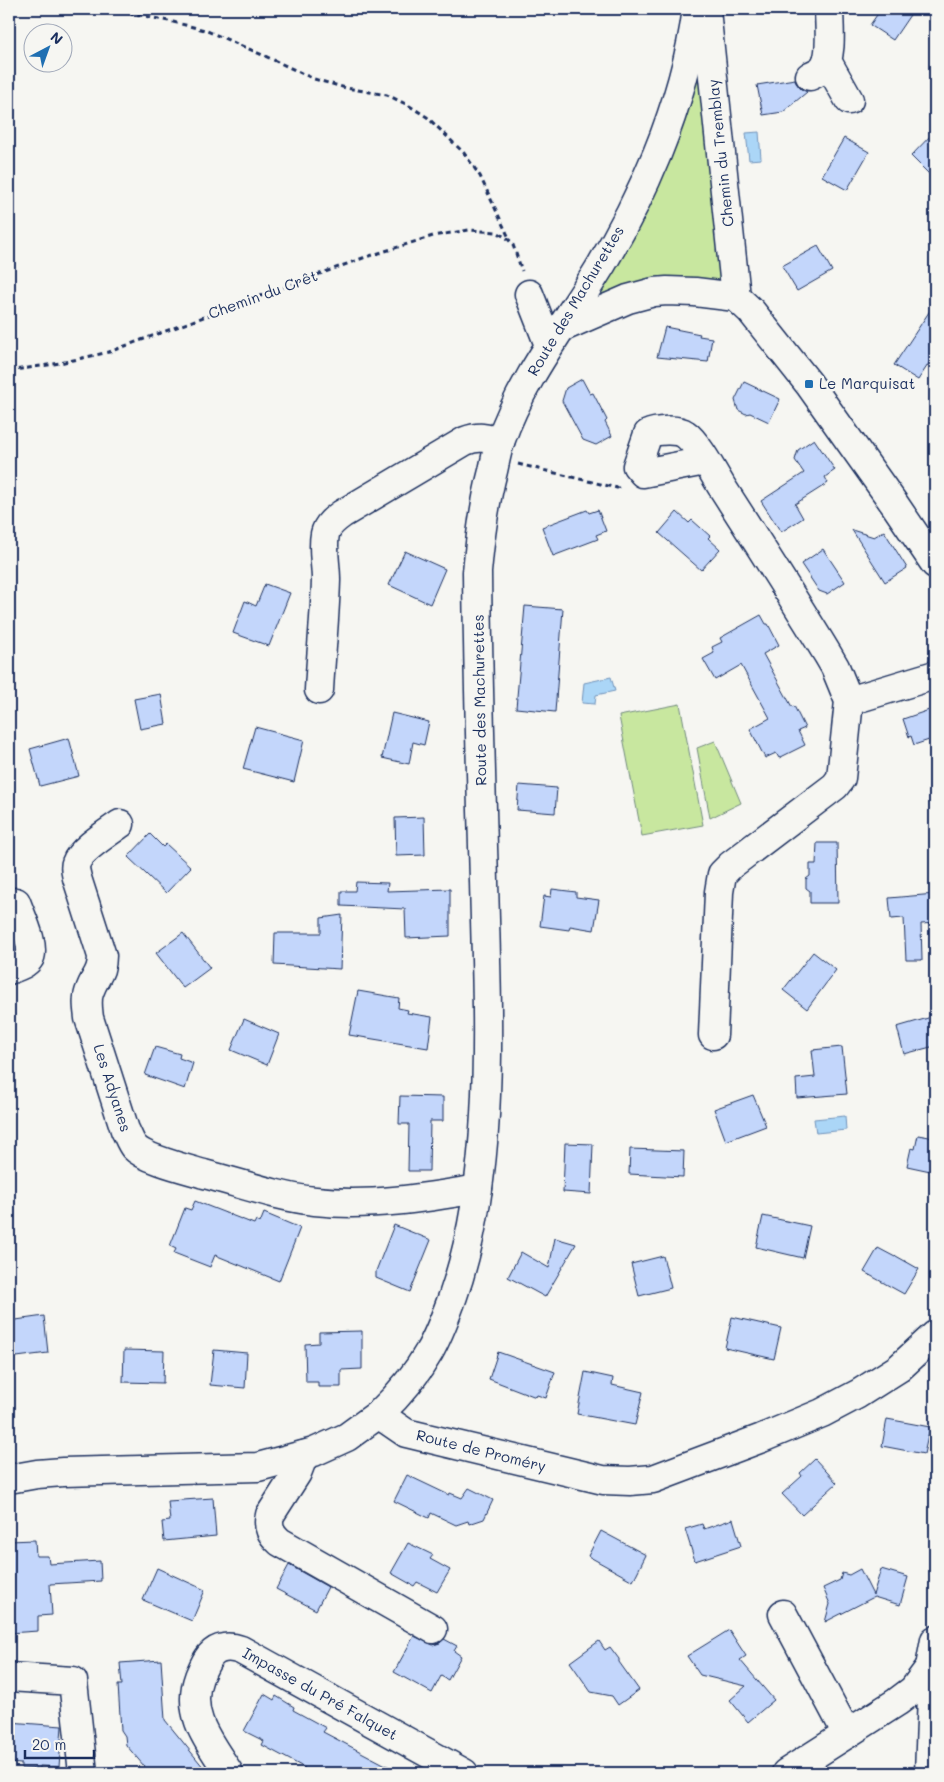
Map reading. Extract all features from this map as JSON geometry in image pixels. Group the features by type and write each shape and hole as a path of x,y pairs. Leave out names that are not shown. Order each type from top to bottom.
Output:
{"street":[{"name":"Route des Machurettes","path":"380,1413 412,1378 436,1338 445,1318 466,1254 478,1189 483,1135 486,1050 486,954 477,572 484,510 498,451 517,401 555,337 588,287 620,230 662,141 684,77 697,9"},
{"name":"Chemin du Tremblay","path":"705,9 736,297"},
{"path":"829,9 818,69 849,100"},
{"path":"529,294 555,337 628,299 654,292 695,292 736,297 751,311 809,384 895,504 935,564"},
{"path":"705,461 643,473 637,466 648,434 655,430 682,432 688,436 705,461 832,661 848,701 840,778 835,786 731,865 722,874 718,892 713,1035"},
{"path":"319,690 325,627 326,578 324,546 325,532 329,525 342,514 465,440 479,437 489,438 498,451"},
{"path":"848,701 935,675"},
{"name":"Les Adyanes","path":"120,824 81,855 76,862 75,868 102,956 102,967 89,990 87,1002 89,1018 125,1130 133,1146 147,1155 180,1167 277,1193 315,1201 363,1202 410,1199 478,1189"},
{"path":"9,970 26,962 32,954 16,902"},
{"name":"Route de Proméry","path":"380,1413 406,1433 603,1480 647,1480 762,1438 822,1413 858,1394 892,1372 935,1335"},
{"path":"9,1480 37,1474 63,1472 258,1467 314,1452 347,1436 380,1413"},
{"path":"304,1455 297,1472 270,1515 268,1522 274,1537 433,1628"},
{"path":"783,1614 847,1734"},
{"path":"929,1773 932,1695 930,1667 935,1640"},
{"name":"Impasse du Pré Falquet","path":"230,1773 199,1722 194,1698 201,1673 209,1657 220,1648 228,1647 241,1650 464,1773"},
{"path":"786,1773 897,1702 912,1690 930,1667"},
{"path":"9,1677 73,1681 83,1773"}],"path":[{"name":"Chemin du Crêt","path":"9,370 60,363 109,352 363,258 433,236 470,230 491,230 502,234 512,245 480,176 464,153 427,117 408,105 387,95 346,88 314,79 205,30 111,9"},
{"path":"498,451 617,488 643,473"}],"green space":[{"path":"701,44 723,277 715,284 597,305 592,297"},
{"path":"680,704 703,825 642,836 619,716"},
{"path":"715,741 741,803 710,818 697,748"}],"water":[{"path":"759,132 761,159 749,160 746,133"},
{"path":"611,677 615,691 596,695 595,704 582,703 584,683"},
{"path":"845,1116 846,1130 816,1133 814,1119"}],"building":[{"path":"881,9 914,9 893,40 870,25"},
{"path":"795,79 801,89 807,92 783,112 763,115 757,85"},
{"path":"935,131 935,180 911,156"},
{"path":"844,138 869,152 847,190 822,176"},
{"path":"818,246 832,271 797,291 782,266"},
{"path":"935,303 935,354 918,380 894,365"},
{"path":"665,327 712,338 708,362 657,357"},
{"path":"582,379 590,394 593,393 607,420 605,422 612,436 596,445 583,440 562,401 566,388"},
{"path":"744,382 780,399 769,422 750,413 746,414 738,410 735,400"},
{"path":"814,439 835,470 825,477 828,483 795,504 803,518 781,532 761,501 804,473 795,460 798,450"},
{"path":"587,510 589,513 598,510 606,531 596,535 598,539 553,556 542,527"},
{"path":"677,512 689,523 692,520 710,536 708,538 720,549 701,570 659,533"},
{"path":"852,530 874,537 884,531 907,568 885,582"},
{"path":"823,549 845,582 827,594 819,591 801,564"},
{"path":"405,551 445,569 430,604 389,585"},
{"path":"265,584 290,593 269,646 233,633 245,601 256,606"},
{"path":"525,606 563,609 555,712 516,708"},
{"path":"761,615 779,645 763,654 805,728 798,731 805,745 779,758 776,753 765,758 750,729 770,718 741,665 715,680 703,659 714,653 712,647 722,642 720,638"},
{"path":"161,694 166,724 140,729 134,699"},
{"path":"935,708 935,738 914,745 903,719"},
{"path":"392,713 429,722 424,745 413,742 409,764 382,758"},
{"path":"255,727 304,740 294,782 243,769"},
{"path":"69,738 79,776 40,786 30,749"},
{"path":"519,785 557,788 555,813 517,810"},
{"path":"424,817 425,855 396,856 395,818"},
{"path":"150,834 163,847 166,844 191,867 166,893 128,857"},
{"path":"817,843 837,843 838,903 810,903 810,891 806,888 806,879 810,876 810,864 816,864"},
{"path":"356,882 388,883 387,891 450,889 450,936 406,938 405,909 341,906 341,891 355,891"},
{"path":"552,889 576,892 576,897 599,900 594,930 570,926 569,930 540,926 544,896 551,897"},
{"path":"935,894 935,923 921,924 922,960 906,960 904,918 891,919 889,898"},
{"path":"342,915 340,969 274,965 275,933 321,933 321,918"},
{"path":"183,933 210,968 183,988 156,953"},
{"path":"813,952 836,970 807,1009 783,990"},
{"path":"358,991 399,998 398,1008 408,1010 407,1013 432,1017 428,1048 349,1035"},
{"path":"935,1016 935,1046 904,1054 897,1027"},
{"path":"244,1019 279,1034 267,1065 231,1050"},
{"path":"155,1047 180,1054 179,1058 193,1063 185,1089 145,1075"},
{"path":"842,1047 847,1094 797,1098 796,1079 815,1077 812,1050"},
{"path":"753,1095 766,1126 726,1141 714,1109"},
{"path":"400,1096 443,1097 443,1121 430,1121 429,1171 408,1171 409,1124 399,1124"},
{"path":"918,1135 935,1138 935,1172 907,1166 911,1148 915,1149"},
{"path":"565,1143 593,1144 591,1194 563,1192"},
{"path":"630,1149 684,1151 683,1177 629,1174"},
{"path":"195,1201 254,1224 256,1220 260,1223 264,1213 300,1228 279,1281 215,1255 210,1267 174,1253 176,1249 170,1246 185,1208 191,1210"},
{"path":"763,1216 810,1226 803,1258 756,1247"},
{"path":"394,1225 431,1240 410,1292 376,1278 376,1271"},
{"path":"555,1238 576,1244 545,1297 508,1277 521,1252 549,1268"},
{"path":"878,1248 919,1269 904,1294 864,1272"},
{"path":"663,1256 671,1288 639,1296 631,1264"},
{"path":"44,1316 48,1353 9,1358 9,1321"},
{"path":"732,1317 781,1328 774,1359 725,1348"},
{"path":"362,1331 362,1369 341,1370 341,1387 318,1387 318,1382 306,1382 305,1344 319,1343 319,1332"},
{"path":"124,1350 164,1351 163,1383 123,1382"},
{"path":"214,1350 247,1353 245,1388 210,1385"},
{"path":"498,1352 555,1372 546,1398 537,1395 536,1397 489,1379"},
{"path":"585,1372 613,1378 612,1385 643,1392 635,1425 577,1414"},
{"path":"887,1419 930,1427 924,1454 882,1446"},
{"path":"815,1459 837,1483 802,1515 782,1494 802,1476 800,1473"},
{"path":"407,1475 449,1495 450,1493 462,1498 469,1488 493,1500 484,1519 469,1524 468,1521 456,1525 431,1513 429,1518 394,1501"},
{"path":"213,1498 216,1536 164,1541 162,1522 170,1521 168,1501"},
{"path":"733,1519 741,1546 695,1561 685,1529 702,1524 704,1529"},
{"path":"601,1531 646,1555 633,1581 588,1556"},
{"path":"35,1540 36,1556 48,1556 49,1564 100,1561 101,1581 50,1584 52,1615 38,1616 38,1631 9,1633 9,1541"},
{"path":"408,1543 433,1555 430,1559 450,1570 437,1592 417,1582 414,1586 391,1573"},
{"path":"289,1565 328,1587 316,1610 276,1589"},
{"path":"157,1568 205,1590 192,1621 143,1600"},
{"path":"860,1569 873,1595 881,1569 908,1577 900,1605 874,1597 825,1622 830,1604 823,1588 840,1580 842,1573 849,1575"},
{"path":"729,1630 746,1656 740,1660 774,1700 748,1722 730,1700 746,1686 700,1675 687,1656"},
{"path":"414,1636 433,1645 440,1643 444,1639 457,1646 454,1651 461,1656 448,1680 441,1676 432,1693 394,1672"},
{"path":"599,1641 605,1650 610,1647 639,1690 618,1705 612,1696 591,1692 570,1662"},
{"path":"161,1660 165,1720 208,1773 150,1773 126,1745 125,1736 121,1730 118,1685 122,1685 120,1663"},
{"path":"264,1694 274,1700 276,1696 294,1707 293,1710 326,1728 323,1732 401,1773 303,1773 305,1768 262,1745 264,1741 244,1731"},
{"path":"9,1722 62,1726 59,1767 21,1768 21,1764 9,1763"}],"place":[{"name":"Le Marquisat","path":"809,384"}]}
